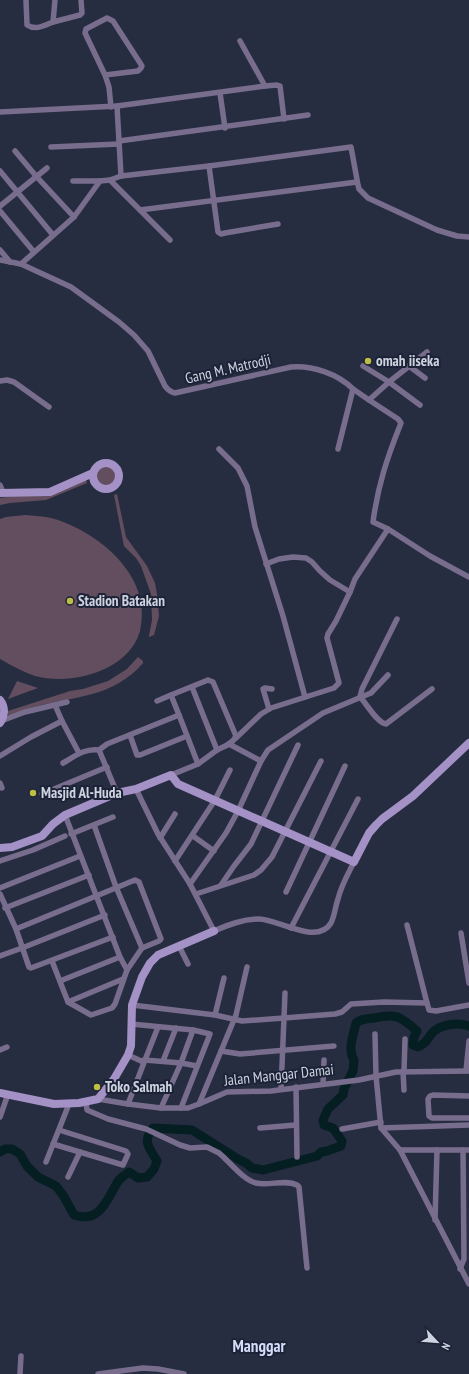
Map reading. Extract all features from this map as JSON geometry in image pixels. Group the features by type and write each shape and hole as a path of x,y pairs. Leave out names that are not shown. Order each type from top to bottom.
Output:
{"street":[{"path":"26,0 26,23 29,27 38,28 53,22 80,15 82,13 81,0"},
{"path":"53,22 55,0"},
{"path":"106,75 138,71 142,66 113,21 107,18 86,29 85,33 106,75 114,107 119,143 121,176"},
{"path":"240,41 265,86"},
{"path":"0,112 114,107 277,84 280,86 284,119"},
{"path":"220,93 225,128"},
{"path":"51,147 119,143 308,116"},
{"path":"73,181 110,180 121,176 351,147 359,189 368,198 437,230 457,236 469,237"},
{"path":"15,151 74,217"},
{"path":"209,166 218,232 221,234 278,224"},
{"path":"0,206 47,168"},
{"path":"0,171 53,235"},
{"path":"110,180 170,240"},
{"path":"0,260 21,264 74,217 100,181"},
{"path":"140,210 357,182"},
{"path":"0,211 34,252"},
{"path":"0,250 10,263"},
{"name":"Gang M. Matrodji","path":"21,264 71,287 108,312 134,335 148,351 165,386 172,392 175,393 297,366 337,377 353,389"},
{"path":"369,400 427,352"},
{"path":"363,366 389,382 420,405"},
{"path":"409,366 424,378"},
{"path":"0,381 7,380 14,382 49,407"},
{"path":"338,449 353,389 361,396 398,419 401,424 386,462 376,496 373,522 388,529 430,556 469,577"},
{"path":"219,449 238,468 248,486 255,527 283,616 306,697"},
{"path":"1,490 50,492 93,473"},
{"path":"0,848 12,847 42,836 53,824 65,815 117,793 174,780 217,750 229,744 255,718 269,709 334,688 339,683 327,638 328,634 336,621 355,579 388,529"},
{"path":"266,564 278,558 306,558 330,580 350,592"},
{"path":"360,697 362,689 397,619"},
{"path":"190,884 226,833 261,761 268,750 323,712 371,693 388,675"},
{"path":"157,701 208,680 213,682 236,738"},
{"path":"192,687 217,750"},
{"path":"269,709 263,689 272,689"},
{"path":"360,697 380,722 386,724 432,690"},
{"path":"171,695 198,764"},
{"path":"0,700 5,711 1,722"},
{"path":"1,722 25,712 67,702"},
{"path":"55,705 79,753"},
{"path":"63,763 79,753 93,749 99,750 107,744 179,715"},
{"path":"0,756 31,737 62,721"},
{"path":"130,735 136,753 140,755 188,736"},
{"path":"98,1099 117,1074 128,1055 131,1046 132,1005 142,977 150,963 158,955 214,931 243,921 259,919 268,920 291,928 310,932 319,931 326,928 330,924 338,899 354,862 369,833 379,822 413,796 469,743"},
{"path":"229,744 261,761"},
{"path":"221,885 250,844 298,745"},
{"path":"99,750 117,793"},
{"path":"196,894 254,874 261,870 272,857 321,760"},
{"path":"286,892 345,766"},
{"path":"42,794 107,767"},
{"path":"175,861 193,836 215,800 230,770"},
{"path":"174,780 261,822 354,862"},
{"path":"136,789 160,838 196,894 214,931"},
{"path":"291,928 358,799"},
{"path":"160,838 175,814"},
{"path":"65,815 71,834 105,915 120,957 127,970"},
{"path":"71,834 113,818"},
{"path":"94,825 116,887 142,948"},
{"path":"0,861 33,850 65,836"},
{"path":"193,836 214,851"},
{"path":"0,888 80,856"},
{"path":"5,908 89,875"},
{"path":"16,929 116,887 135,880 139,882 161,939 142,948 127,970 114,1006 93,1016 68,1002 52,961"},
{"path":"1,898 16,929 29,967 31,968 113,936"},
{"path":"0,956 105,915"},
{"path":"407,925 430,1010 434,1011 469,1005"},
{"path":"461,933 467,959 469,983"},
{"path":"179,946 188,964"},
{"path":"60,981 120,957"},
{"path":"199,1104 236,1015 247,967"},
{"path":"215,1015 224,978"},
{"path":"68,1002 123,979"},
{"path":"280,1089 285,993"},
{"path":"132,1005 215,1015 242,1021 335,1014 342,1012 351,1004 384,1002 427,1003"},
{"path":"131,1024 193,1030 210,1034 181,1108"},
{"path":"128,1104 158,1027"},
{"path":"163,1061 176,1028"},
{"path":"161,1108 193,1030"},
{"path":"375,1034 376,1076 381,1125 400,1150 435,1221 469,1284"},
{"path":"404,1039 404,1090"},
{"path":"468,1071 469,1041"},
{"path":"221,1051 240,1054 334,1046"},
{"path":"0,1050 7,1047"},
{"path":"128,1055 141,1061 180,1062 197,1066"},
{"path":"323,1084 324,1060"},
{"name":"Jalan Manggar Damai","path":"4,1094 54,1104 69,1104 98,1099 161,1108 188,1108 227,1092 262,1091 359,1080 404,1071 468,1071"},
{"path":"296,1087 297,1157"},
{"path":"0,1118 4,1094"},
{"path":"469,1096 433,1095 428,1099 429,1116 432,1118 469,1118"},
{"path":"86,1102 86,1109 88,1111 146,1128 180,1145 190,1148 207,1147 214,1150 223,1156 250,1181 257,1184 291,1183 297,1185 299,1187 307,1268"},
{"path":"46,1162 69,1104"},
{"path":"260,1128 296,1125"},
{"path":"342,1129 381,1125 469,1125"},
{"path":"53,1144 123,1165 128,1154 126,1151 59,1130"},
{"path":"400,1150 466,1150 464,1259 460,1269"},
{"path":"435,1221 437,1150"},
{"path":"68,1178 80,1152"},
{"path":"20,1374 21,1356"},
{"path":"98,1374 142,1368 158,1369 184,1374"}],"shaded area":[{"path":"102,465 110,465 117,472 117,480 110,487 102,487 95,480 95,472"},
{"path":"86,479 87,483 46,500 0,505 0,498 27,494"},
{"path":"117,494 126,537 147,566 155,583 159,616 154,635 149,637 152,620 151,594 141,566 136,558 124,546 114,495"},
{"name":"Stadion Batakan","path":"25,515 42,516 54,519 75,527 91,536 107,548 120,561 131,577 139,593 142,612 140,631 134,645 124,656 111,665 97,672 81,677 49,679 35,676 0,659 0,519"},
{"path":"138,657 143,661 143,663 119,683 106,689 92,694 34,707 11,716 9,716 7,712 70,691 83,689 108,681 127,669"},
{"path":"17,681 38,688 8,699"}],"waterway":[{"path":"0,1152 5,1149 12,1149 20,1154 27,1166 38,1177 56,1186 63,1195 74,1215 83,1217 91,1216 97,1212 107,1201 119,1180 129,1172 138,1178 147,1177 154,1169 157,1161 149,1148 147,1141 153,1128 192,1130 252,1168 263,1170 317,1156 321,1152 341,1146 342,1141 333,1128 324,1125 323,1120 328,1109 343,1095 344,1089 353,1071 354,1060 351,1046 356,1023 358,1021 362,1019 388,1016 402,1019 417,1031 414,1037 413,1045 418,1047 425,1042 433,1032 441,1027 455,1024 469,1026"}],"place":[{"name":"omah iiseka","path":"368,361"},
{"name":"Stadion Batakan","path":"70,601"},
{"name":"Masjid Al-Huda","path":"33,793"},
{"name":"Toko Salmah","path":"97,1087"}],"district":[{"name":"Manggar","path":"259,1346"}]}
